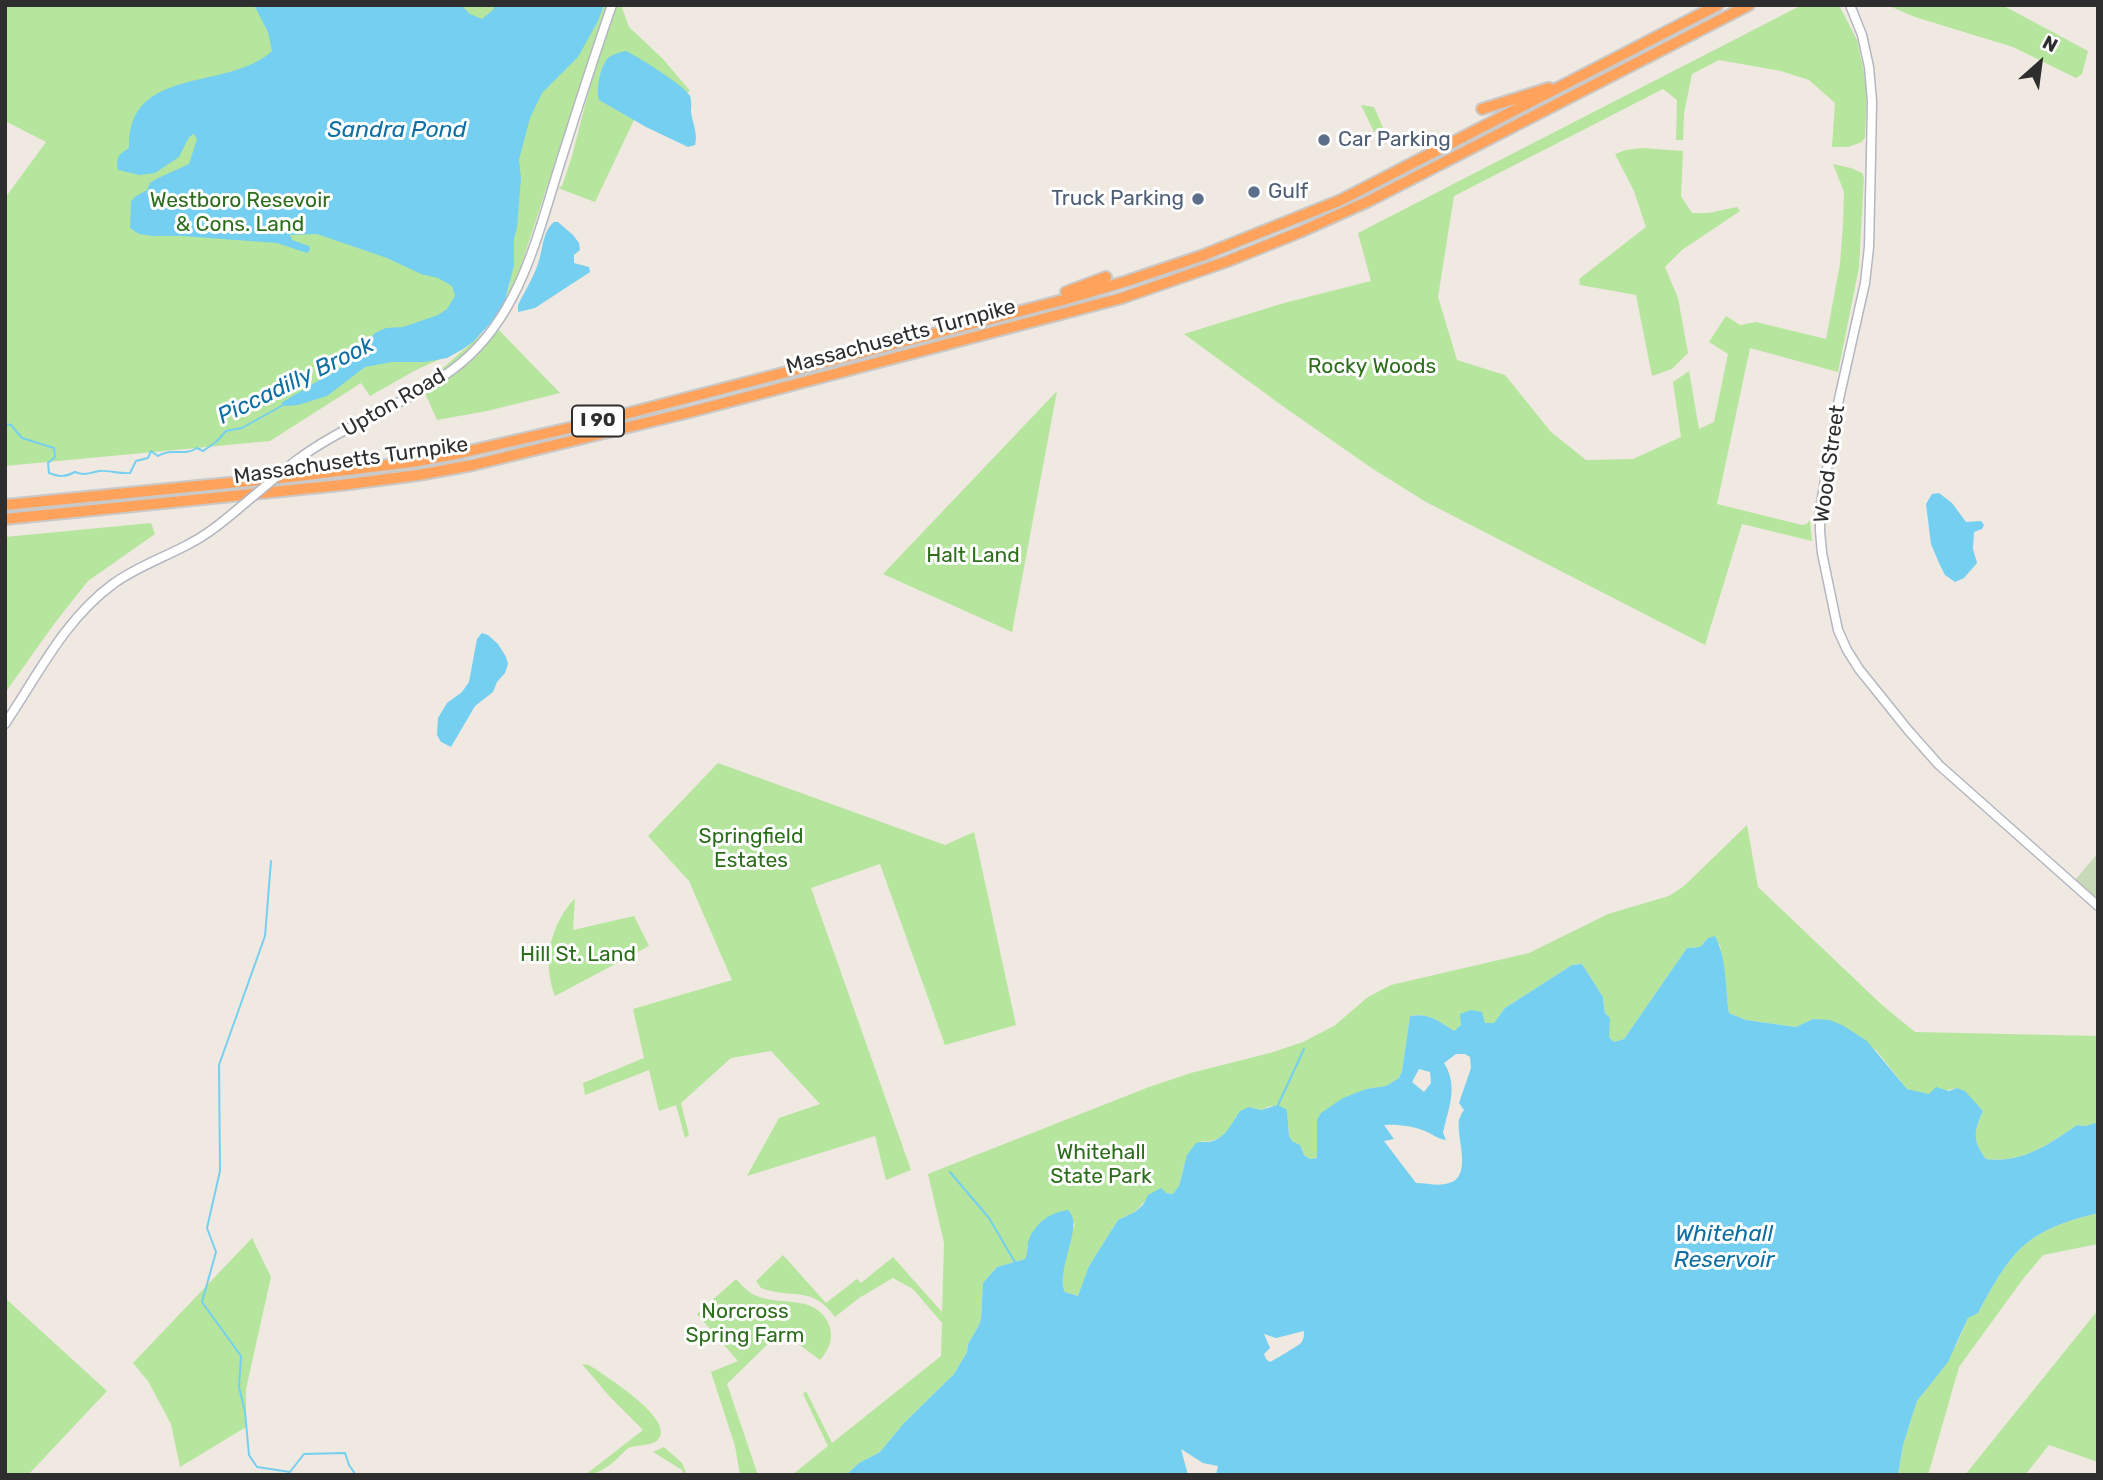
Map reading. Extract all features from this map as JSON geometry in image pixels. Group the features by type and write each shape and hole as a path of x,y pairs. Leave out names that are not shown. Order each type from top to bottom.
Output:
{"highway":[{"name":"Massachusetts Turnpike","path":"5,505 290,477 434,458 587,424 996,318 1148,275 1265,232 1361,190 1718,5"},
{"name":"Massachusetts Turnpike","path":"5,519 341,485 462,467 677,415 1122,298 1228,261 1379,196 1749,5"},
{"path":"1482,109 1572,82"},
{"path":"996,318 1106,277"}],"main road":[{"name":"Upton Road","path":"5,724 70,624 120,579 199,538 233,514 293,463 326,441 452,370 477,348 499,322 516,292 528,262 612,5"},
{"name":"Wood Street","path":"1850,5 1862,35 1869,67 1871,165 1866,283 1839,399 1820,509 1822,553 1838,630 1859,669 1939,765 2098,906"}],"green space":[{"name":"Westboro Resevoir & Cons. Land","path":"5,5 621,5 629,27 663,59 690,91 635,118 595,202 558,188 562,186 572,156 608,16 597,35 513,290 504,303 511,281 458,351 416,370 370,396 361,383 270,441 5,466 5,198 46,142 5,121"},
{"name":"Rocky Woods","path":"1802,5 1839,5 1857,40 1867,87 1865,137 1862,142 1848,147 1832,147 1835,103 1809,80 1781,71 1719,60 1692,74 1684,113 1683,140 1676,140 1677,100 1663,89 1454,196 1438,297 1457,360 1505,375 1551,432 1586,460 1633,459 1681,437 1673,382 1689,371 1699,429 1714,422 1728,354 1709,342 1726,316 1740,325 1756,322 1826,339 1840,264 1843,225 1844,192 1833,164 1862,173 1864,177 1859,268 1838,372 1750,348 1717,504 1802,525 1810,520 1812,541 1742,524 1705,645 1426,502 1373,469 1184,334 1284,303 1371,281 1358,233"},
{"path":"1887,5 2004,6 2088,51 2082,74 2076,78 2013,47 1915,17"},
{"path":"1361,105 1374,107 1384,130 1374,132"},
{"path":"1642,148 1683,151 1681,196 1692,213 1708,213 1737,207 1740,211 1682,250 1665,267 1678,298 1688,353 1672,369 1652,376 1636,295 1580,285 1579,279 1646,227 1634,191 1615,154"},
{"path":"493,324 560,393 437,420 420,382 444,367"},
{"name":"Halt Land","path":"1057,391 1012,632 883,574"},
{"path":"151,523 155,534 88,581 5,693 5,537"},
{"name":"Springfield Estates","path":"718,763 945,845 974,832 1016,1025 945,1045 880,864 811,888 911,1170 886,1180 875,1136 747,1176 779,1118 820,1104 771,1051 731,1058 681,1103 689,1135 685,1138 676,1105 659,1111 649,1070 585,1095 583,1083 644,1058 633,1009 732,980 689,881 648,836"},
{"name":"Whitehall State Park","path":"1747,825 1758,887 1882,1005 1915,1032 2098,1036 2098,1122 2086,1126 2077,1125 2046,1145 2023,1155 1999,1160 1986,1159 1978,1147 1976,1136 1983,1111 1957,1088 1929,1094 1907,1089 1876,1050 1813,1019 1797,1027 1746,1020 1729,1013 1720,945 1708,938 1700,947 1687,948 1624,1039 1614,1042 1609,1037 1603,997 1582,964 1572,965 1505,1008 1494,1023 1461,1025 1454,1031 1428,1017 1410,1016 1399,1078 1386,1086 1366,1089 1317,1120 1318,1158 1310,1159 1304,1155 1300,1145 1292,1141 1289,1136 1287,1110 1270,1106 1261,1110 1249,1107 1236,1116 1223,1135 1202,1141 1184,1165 1179,1187 1173,1194 1166,1193 1145,1201 1135,1212 1118,1220 1089,1266 1079,1296 1065,1292 1062,1275 1075,1223 1027,1246 1028,1255 1025,1259 997,1267 983,1283 981,1319 954,1374 904,1423 880,1452 859,1463 846,1475 792,1475 828,1446 803,1394 806,1391 832,1443 941,1356 942,1323 913,1289 893,1278 859,1298 835,1317 818,1300 809,1296 761,1288 756,1281 783,1255 826,1303 857,1279 861,1283 893,1257 942,1312 944,1243 928,1174 1149,1087 1303,1042 1334,1026 1368,997 1391,985 1529,953 1608,914 1669,896 1684,886"},
{"path":"2098,853 2098,900 2075,880"},
{"name":"Hill St. Land","path":"575,898 573,930 634,916 649,946 555,996 549,970 551,944 560,920"},
{"path":"2098,1213 2098,1244 2043,1255 1959,1367 1928,1475 1898,1475 1903,1445 1917,1401 1957,1344 1968,1318 1978,1313 2012,1258 2037,1236 2053,1227"},
{"path":"252,1238 271,1277 246,1389 246,1427 180,1467 171,1424 148,1381 133,1363"},
{"name":"Norcross Spring Farm","path":"736,1279 757,1296 816,1309 829,1325 831,1335 828,1348 820,1360 781,1331 727,1384 758,1475 740,1475 735,1446 711,1372 738,1361 697,1314"},
{"path":"5,1298 107,1391 28,1475 5,1475"},
{"path":"2098,1310 2098,1462 2049,1445 2025,1475 1965,1475"},
{"path":"582,1364 589,1365 637,1400 659,1424 661,1434 655,1442 628,1448 603,1469 585,1475 643,1430"},
{"path":"664,1447 682,1463 687,1475 653,1452"}],"water":[{"name":"Sandra Pond","path":"254,5 461,5 470,14 482,19 495,5 604,5 578,57 542,93 530,118 519,160 521,178 514,238 514,265 504,305 473,342 463,349 447,358 365,367 327,396 286,406 281,403 343,366 375,333 386,328 403,327 438,315 447,309 455,296 452,286 387,258 317,234 290,235 292,240 309,246 307,253 277,243 153,236 139,234 130,228 131,201 147,190 150,183 156,179 189,164 197,139 194,134 189,137 179,157 155,173 140,175 118,170 119,157 129,148 133,121 144,103 162,91 183,83 231,72 272,51 268,32"},
{"path":"626,51 670,79 690,96 696,133 695,145 688,147 599,100 599,78 605,62 612,55"},
{"path":"554,222 558,222 579,243 580,250 574,255 574,263 589,267 590,272 535,308 518,312 518,305 538,264 545,236"},
{"path":"1939,493 1952,503 1966,522 1981,521 1984,525 1982,529 1974,532 1973,549 1977,563 1964,578 1955,582 1945,575 1931,544 1926,504 1932,494"},
{"path":"482,633 498,644 508,664 493,692 475,706 451,747 441,742 437,735 438,718 447,703 462,692 469,682 477,639"},
{"name":"Whitehall Reservoir","path":"1715,936 1722,954 1729,1013 1746,1020 1796,1027 1813,1019 1830,1020 1867,1041 1907,1089 1929,1094 1936,1087 1949,1091 1957,1088 1965,1091 1983,1111 1976,1136 1978,1146 1986,1159 1999,1160 2023,1155 2046,1145 2077,1125 2086,1126 2098,1122 2098,1213 2053,1227 2037,1236 2012,1258 1978,1313 1968,1318 1948,1362 1917,1401 1903,1445 1898,1475 1216,1475 1218,1466 1203,1463 1181,1449 1188,1475 846,1475 859,1463 880,1452 904,1423 954,1374 981,1319 983,1283 997,1267 1025,1259 1031,1236 1049,1216 1068,1210 1072,1217 1072,1236 1063,1282 1065,1292 1078,1296 1089,1266 1118,1220 1135,1212 1143,1205 1148,1195 1161,1188 1166,1193 1173,1194 1179,1186 1187,1155 1196,1143 1213,1141 1222,1136 1240,1111 1249,1107 1261,1110 1278,1105 1287,1110 1289,1136 1292,1141 1300,1145 1304,1155 1310,1159 1317,1158 1317,1120 1321,1113 1343,1098 1366,1089 1386,1086 1399,1078 1410,1016 1428,1017 1454,1031 1461,1025 1460,1014 1471,1010 1482,1012 1485,1023 1494,1023 1505,1008 1572,965 1582,964 1603,997 1605,1013 1610,1018 1609,1037 1614,1042 1624,1039 1687,948 1700,947 1708,938","holes":["1456,1054 1470,1057 1471,1068 1459,1103 1464,1110 1459,1120 1462,1167 1454,1181 1442,1185 1416,1183 1384,1141 1394,1139 1384,1125 1415,1128 1446,1140 1443,1133 1452,1089 1444,1063","1419,1069 1430,1072 1431,1083 1424,1092 1412,1082","1304,1331 1301,1343 1270,1362 1264,1354 1270,1348 1264,1334 1276,1338"]}],"waterway":[{"name":"Piccadilly Brook","path":"5,424 11,425 22,438 54,448 55,457 48,463 49,473 62,476 75,472 130,473 136,461 148,458 151,451 158,456 197,448 203,451 226,431 242,428 285,404"},
{"path":"271,861 265,936 219,1065 220,1171 207,1228 216,1252 202,1302 241,1356 239,1387 245,1412 249,1455 257,1467 290,1472 304,1454 345,1453 356,1475"},
{"path":"1278,1105 1304,1049"},
{"path":"950,1172 989,1218 1016,1264"}],"place":[{"name":"Car Parking","path":"1324,140"},
{"name":"Gulf","path":"1254,192"},
{"name":"Truck Parking","path":"1198,199"}]}
